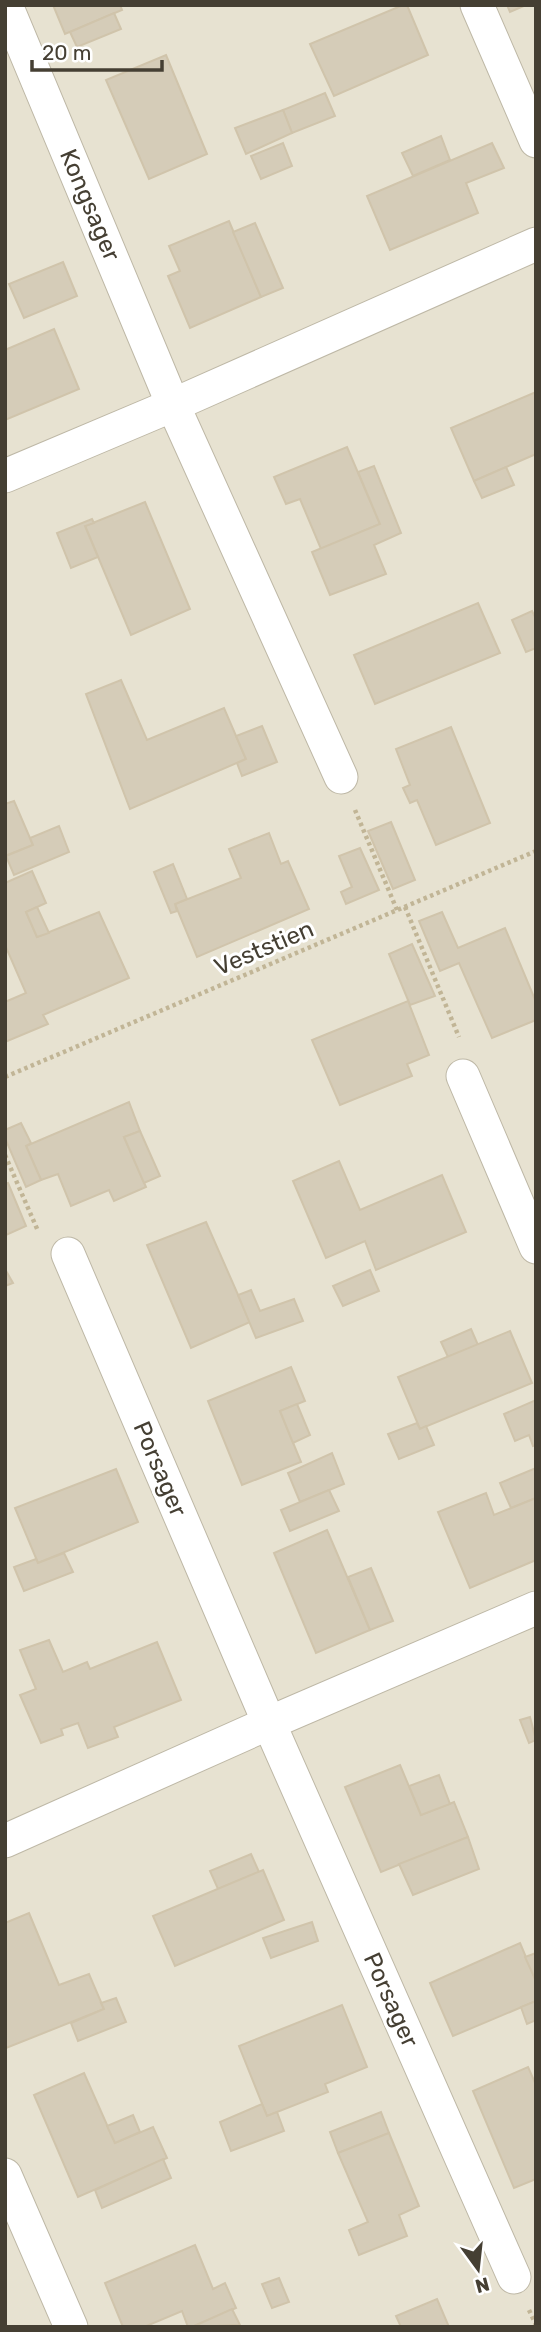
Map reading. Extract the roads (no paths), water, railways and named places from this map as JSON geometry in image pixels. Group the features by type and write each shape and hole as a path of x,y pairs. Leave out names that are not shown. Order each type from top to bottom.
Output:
{"street":[{"name":"Kongsager","path":"6,5 173,405 341,777"},
{"path":"477,5 536,141"},
{"path":"5,475 173,405 536,244"},
{"path":"463,1076 536,1247"},
{"name":"Porsager","path":"68,1255 269,1723 514,2277"},
{"path":"5,1841 536,1608"},
{"path":"5,2175 71,2327"}]}
